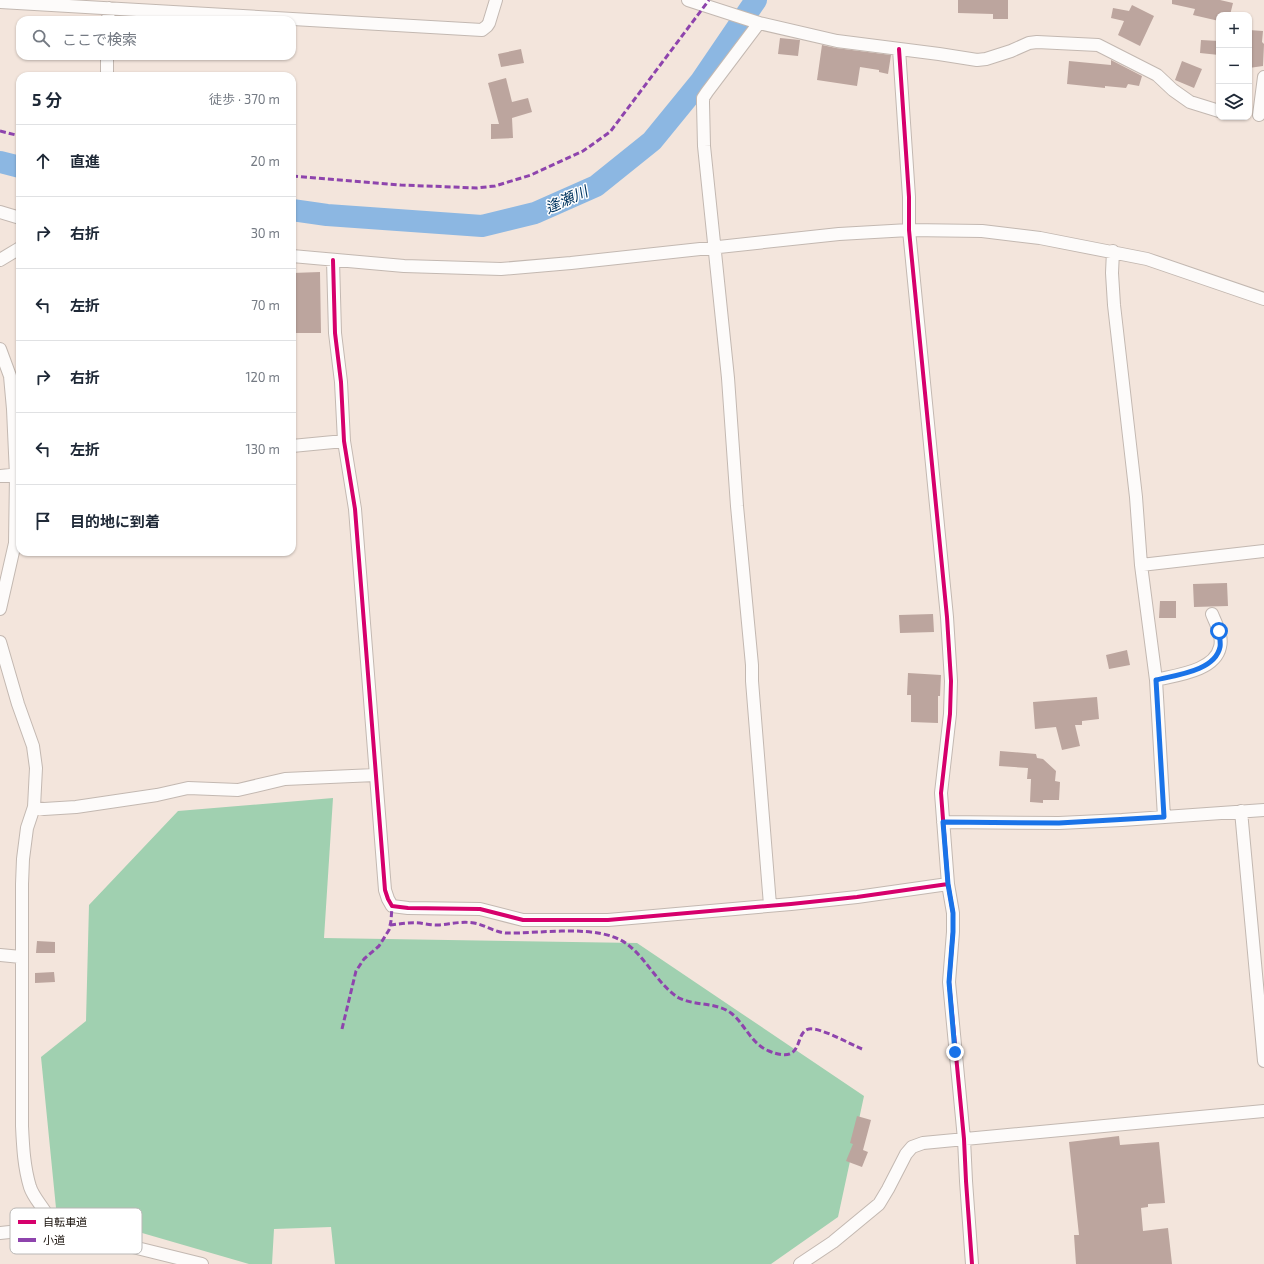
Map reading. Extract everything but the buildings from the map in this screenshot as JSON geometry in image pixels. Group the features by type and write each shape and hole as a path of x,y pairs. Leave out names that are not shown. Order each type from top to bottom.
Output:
{"street":[{"path":"296,20 482,30 489,23 496,0"},
{"path":"688,0 759,23 837,42 977,60 986,59 1011,51 1029,43 1037,42 1098,45 1156,75 1190,102 1216,110"},
{"path":"0,2 238,16"},
{"path":"108,16 109,8"},
{"path":"759,23 703,98 704,146 728,378 770,905"},
{"path":"899,49 909,197 909,230 948,625 951,681 950,714 941,794 948,884 953,913 949,982 964,1139 972,1264"},
{"path":"107,60 107,72"},
{"path":"1257,115 1264,77"},
{"path":"0,212 16,217"},
{"path":"296,256 404,266 501,269 571,264 839,234 909,230 982,231 1040,238 1113,251 1147,259 1264,298"},
{"path":"0,260 16,250"},
{"path":"1113,251 1112,273 1114,305 1136,497 1141,565 1156,680 1164,817"},
{"path":"333,260 335,333 341,382 344,441 355,509 385,890 392,906 408,908 480,909 523,920 608,920 857,897 948,884"},
{"path":"0,349 13,409 16,448"},
{"path":"296,446 344,441"},
{"path":"0,476 16,474"},
{"path":"0,609 15,543 16,520"},
{"path":"1141,565 1264,550"},
{"path":"1156,680 1204,667 1215,658 1220,647 1219,631 1212,614"},
{"path":"0,642 34,753 36,777 34,807 27,828 23,859 21,957 22,1126 24,1160 30,1187 42,1208"},
{"path":"34,807 44,809 76,807 157,795 188,788 238,790 285,779 375,775"},
{"path":"943,822 1059,823 1264,810"},
{"path":"1240,811 1260,967 1264,1061"},
{"path":"0,955 21,957"},
{"path":"800,1264 833,1242 879,1204 906,1154 912,1147 923,1143 1264,1111"},
{"path":"0,1233 10,1232"},
{"path":"142,1249 202,1264"}],"green space":[{"path":"333,798 324,938 637,943 864,1096 838,1217 771,1264 335,1264 331,1227 274,1229 272,1264 249,1264 142,1233 142,1208 56,1208 41,1057 86,1021 89,905 178,811"}],"waterway":[{"name":"逢瀬川","path":"296,211 327,215 482,226 535,213 596,186 652,141 701,81 756,0"},
{"name":"逢瀬川","path":"0,162 16,166"}],"marked path":[{"path":"296,176 401,185 477,188 495,186 531,175 583,151 610,132 709,0"},
{"path":"0,131 16,135"},
{"path":"342,1029 356,971 364,959 379,946 389,930 392,906"},
{"path":"390,925 412,923 438,925 469,922 506,933 569,931 601,934 615,938 627,944 665,986 679,998 719,1007 731,1013 757,1044 769,1051 789,1054 797,1047 804,1031 809,1029 827,1033 862,1049"}],"cycle path":[{"path":"899,49 909,197 909,230 947,617 951,681 950,714 941,793 948,884 953,913 949,982 964,1139 972,1264"},
{"path":"333,260 335,333 341,382 344,441 355,509 385,890 392,906 408,908 480,909 523,920 608,920 791,904 857,897 948,884"}],"route":[{"path":"955,1052 949,982 953,913 948,884 943,822 1059,823 1164,817 1156,680 1204,667 1215,658 1220,647 1219,631"}]}
